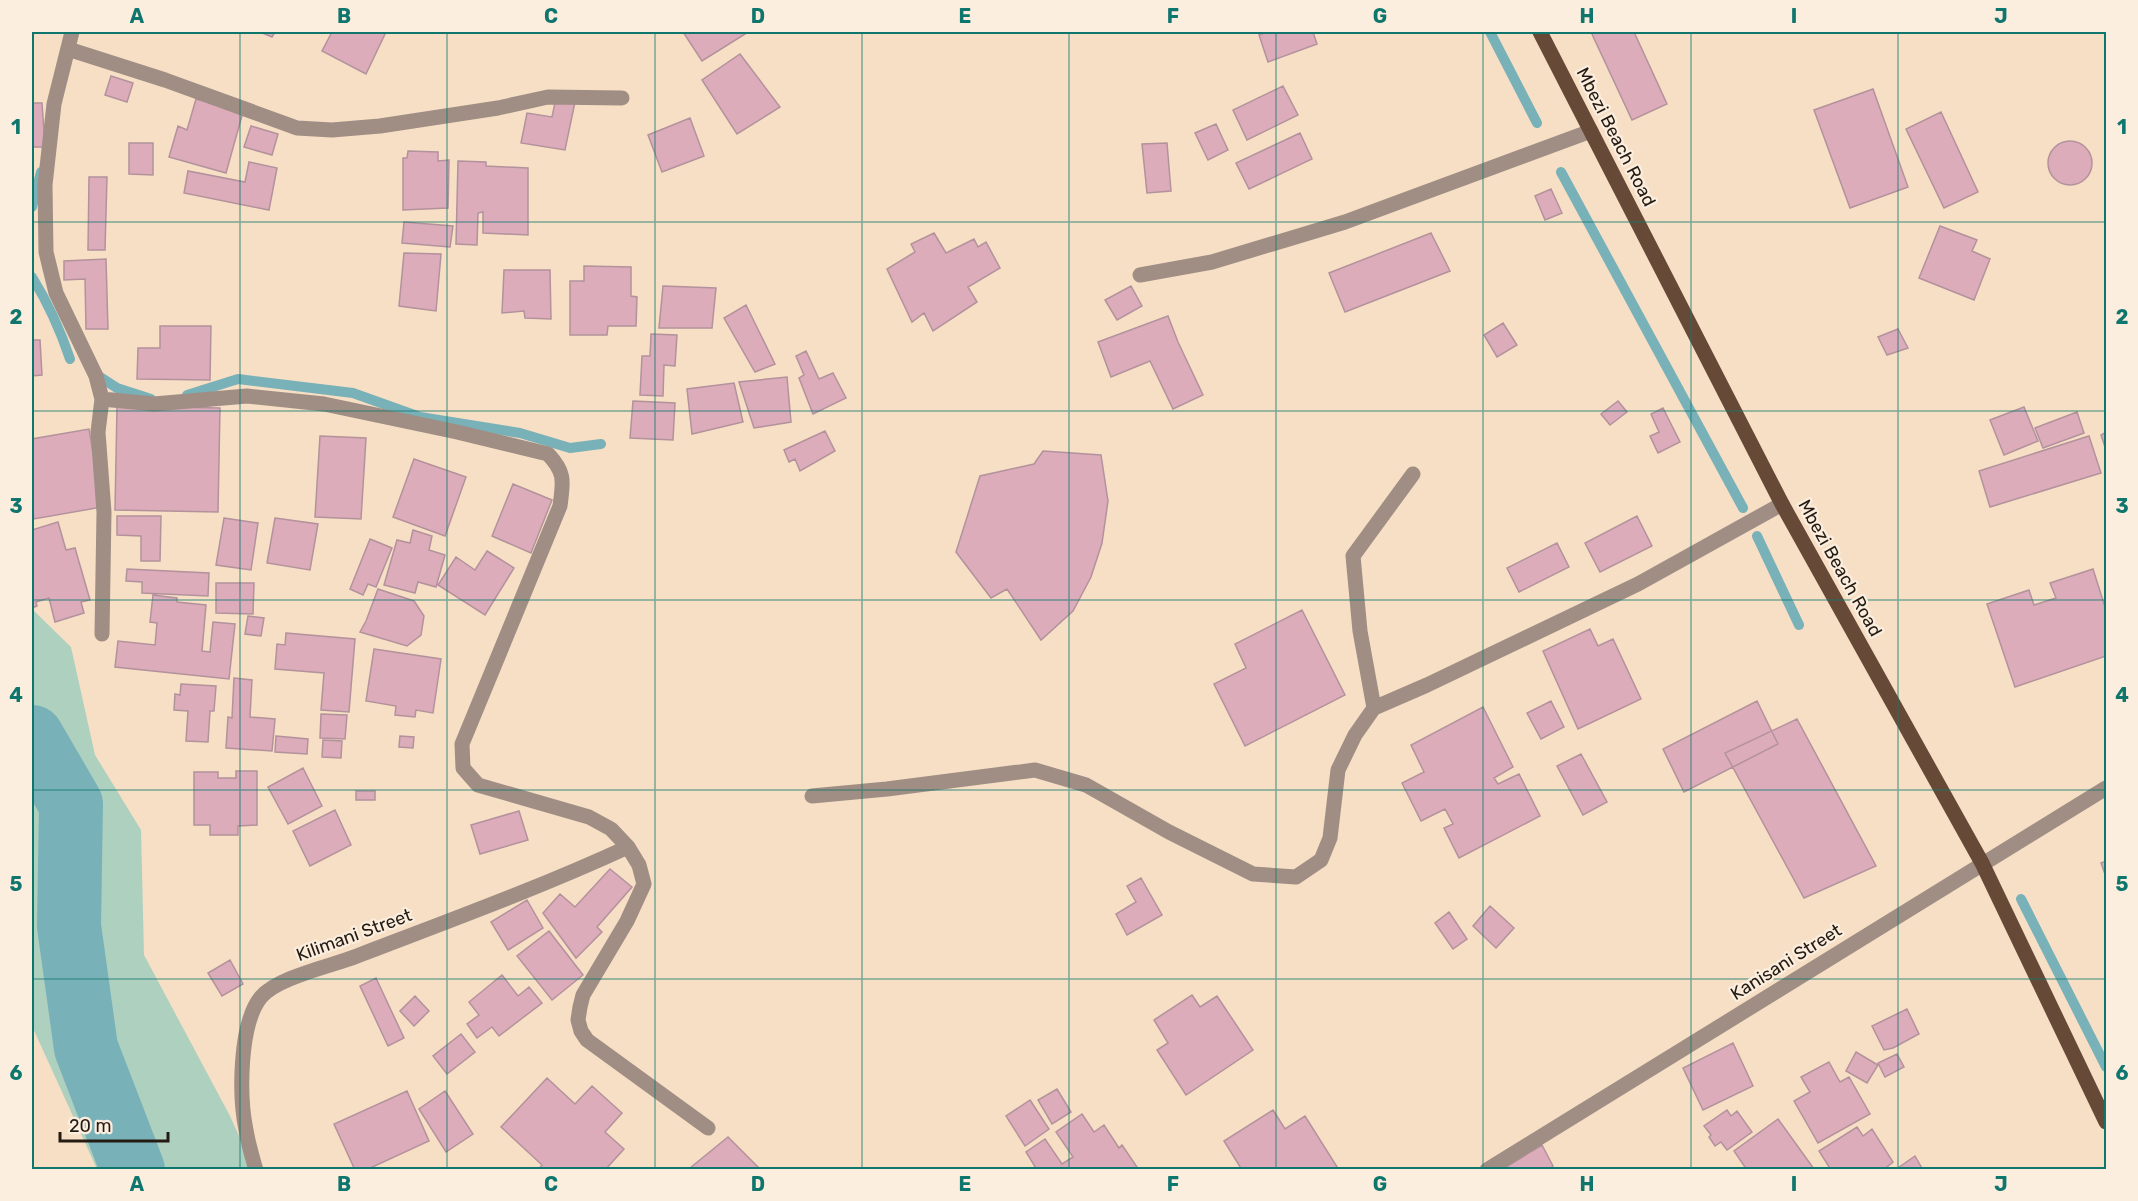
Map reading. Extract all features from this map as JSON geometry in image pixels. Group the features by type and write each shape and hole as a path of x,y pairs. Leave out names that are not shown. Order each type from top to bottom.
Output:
{"main road":[{"name":"Mbezi Beach Road","path":"1540,32 1782,504 1982,863 2106,1122"}],"street":[{"path":"72,32 54,104 45,185 46,252 56,293 96,376 102,399 98,432 104,512 102,634"},
{"path":"68,50 165,80 297,128 332,130 381,126 548,97 622,98"},
{"path":"1140,275 1212,262 1345,222 1591,131"},
{"path":"102,399 154,404 247,396 324,404 548,454 559,465 563,477 560,506 462,744 463,768 478,784 589,817 611,829 628,847 639,865 644,884 627,921 583,995 578,1020 581,1031 587,1040 708,1128"},
{"path":"1374,708 1360,631 1353,556 1413,474"},
{"path":"812,796 1035,770 1086,785 1169,832 1253,874 1296,878 1321,860 1330,838 1338,770 1355,735 1374,708 1438,680 1638,584 1782,504"},
{"name":"Kanisani Street","path":"1487,1170 2106,788"},
{"name":"Kilimani Street","path":"256,1170 245,1128 242,1088 243,1045 252,1015 262,996 282,982 556,881 628,847"}],"green space":[{"path":"32,609 71,647 95,755 141,830 144,955 230,1116 254,1169 97,1169 32,1026"}],"building":[{"path":"260,32 275,32 272,37"},
{"path":"332,32 386,32 366,74 322,51"},
{"path":"683,32 743,32 745,34 702,61"},
{"path":"1267,32 1313,32 1317,44 1268,62 1259,35"},
{"path":"1591,32 1634,32 1667,104 1632,120"},
{"path":"740,54 780,107 737,134 702,80"},
{"path":"111,76 133,83 127,102 105,95"},
{"path":"1283,86 1298,115 1247,140 1233,110"},
{"path":"1873,89 1908,187 1850,208 1814,110"},
{"path":"556,98 575,102 565,150 521,143 527,113 552,117"},
{"path":"196,99 243,112 226,173 169,157 178,126 187,130"},
{"path":"32,103 42,103 45,147 32,147"},
{"path":"1941,112 1978,192 1944,208 1906,129"},
{"path":"690,118 704,156 662,172 648,135"},
{"path":"1216,124 1228,150 1208,160 1195,133"},
{"path":"251,126 278,134 272,155 244,147"},
{"path":"1300,133 1312,159 1249,189 1236,163"},
{"path":"2070,141 2086,147 2092,163 2086,179 2070,185 2054,179 2048,163 2054,147"},
{"path":"129,143 153,143 153,175 129,174"},
{"path":"1167,143 1171,191 1147,193 1142,144"},
{"path":"408,151 438,152 438,161 449,160 448,208 403,210 403,158 407,158"},
{"path":"458,161 486,162 486,166 528,168 528,235 483,233 483,212 478,213 477,245 456,244"},
{"path":"249,162 277,168 269,210 184,193 188,171 245,182"},
{"path":"89,177 107,177 105,250 88,250"},
{"path":"1551,189 1562,213 1545,220 1535,196"},
{"path":"404,222 453,226 450,247 402,243"},
{"path":"1940,226 1977,240 1972,251 1990,259 1974,300 1919,278"},
{"path":"934,233 946,253 974,239 978,247 986,242 1000,268 968,287 977,302 933,331 924,313 912,322 887,269 915,252 911,244"},
{"path":"1431,233 1450,271 1345,312 1329,273"},
{"path":"404,253 441,254 436,311 399,306"},
{"path":"106,259 108,329 86,329 85,279 64,280 64,261"},
{"path":"584,266 631,267 631,296 637,297 636,326 608,326 607,335 570,335 570,281 584,281"},
{"path":"504,270 550,270 551,319 525,318 524,311 502,313"},
{"path":"663,286 716,288 712,328 659,328"},
{"path":"1131,286 1142,306 1117,320 1105,300"},
{"path":"746,305 775,364 755,372 724,318"},
{"path":"1168,316 1203,395 1173,409 1150,361 1111,377 1098,342"},
{"path":"1503,323 1517,345 1497,357 1484,335"},
{"path":"160,326 211,326 210,380 137,379 138,348 160,348"},
{"path":"1898,329 1908,348 1887,355 1878,337"},
{"path":"651,334 677,335 675,366 664,365 663,396 640,395 642,356 650,356"},
{"path":"32,340 40,340 42,375 32,376"},
{"path":"806,351 819,379 833,373 846,398 813,414 799,378 804,375 796,356"},
{"path":"787,377 791,422 754,428 739,382"},
{"path":"734,383 743,422 692,434 687,389"},
{"path":"633,401 675,403 673,440 630,438"},
{"path":"1618,401 1627,412 1610,425 1601,414"},
{"path":"117,406 220,408 218,512 115,510"},
{"path":"2024,407 2038,441 2004,455 1990,420"},
{"path":"1663,408 1680,442 1658,453 1650,436 1659,432 1651,414"},
{"path":"2077,412 2084,433 2043,448 2035,428"},
{"path":"89,429 102,507 34,519 32,439"},
{"path":"825,431 835,451 800,471 795,459 789,462 784,450"},
{"path":"2106,432 2106,450 2101,435"},
{"path":"320,436 366,438 361,519 315,517"},
{"path":"2089,436 2101,473 1990,507 1979,471"},
{"path":"1043,451 1101,455 1108,501 1102,543 1091,577 1073,611 1041,640 1007,589 991,598 956,552 980,476 1034,464"},
{"path":"414,459 466,477 445,536 393,517"},
{"path":"513,484 552,500 531,553 492,536"},
{"path":"117,516 161,516 160,561 141,561 141,536 117,535"},
{"path":"1637,516 1652,546 1600,572 1585,543"},
{"path":"224,518 258,523 251,570 216,565"},
{"path":"275,518 318,524 310,570 267,563"},
{"path":"58,522 66,550 75,548 90,600 81,602 84,613 55,622 49,598 36,602 37,606 32,608 32,530"},
{"path":"413,530 432,536 429,550 445,555 436,587 418,582 415,593 384,585 397,540 410,543"},
{"path":"370,539 392,548 376,587 368,584 363,595 350,589"},
{"path":"1557,543 1569,567 1519,592 1507,568"},
{"path":"487,551 514,568 485,615 438,585 456,557 475,570"},
{"path":"127,569 209,573 208,596 142,593 142,582 126,581"},
{"path":"2093,569 2106,610 2106,656 2015,687 1987,604 2029,590 2034,605 2056,598 2050,583"},
{"path":"216,583 254,583 253,614 216,613"},
{"path":"378,589 414,601 424,616 421,635 407,646 360,632"},
{"path":"153,595 177,598 177,602 206,605 202,651 210,652 213,622 235,624 229,679 115,667 118,641 155,645 157,623 150,622"},
{"path":"1302,610 1345,695 1245,746 1214,684 1246,668 1235,644"},
{"path":"248,616 264,618 261,636 245,634"},
{"path":"1590,629 1598,646 1613,639 1641,699 1578,729 1543,651"},
{"path":"286,633 355,639 349,712 321,710 324,673 275,669 277,644 285,645"},
{"path":"374,649 441,659 433,713 416,710 415,717 395,715 396,706 366,701"},
{"path":"234,678 252,680 250,717 275,719 272,751 226,748 228,717 232,718"},
{"path":"181,684 216,686 214,711 210,711 208,742 186,741 188,711 174,710 175,694 180,695"},
{"path":"1551,701 1564,727 1541,739 1527,713"},
{"path":"1757,701 1778,744 1684,792 1663,749"},
{"path":"1483,707 1513,767 1494,778 1498,784 1519,774 1540,816 1459,858 1444,828 1453,824 1445,809 1421,821 1402,783 1424,772 1411,745"},
{"path":"321,714 347,715 345,739 320,738"},
{"path":"1797,719 1876,866 1804,898 1725,753"},
{"path":"276,736 308,739 307,754 275,752"},
{"path":"400,736 414,737 413,748 399,747"},
{"path":"323,740 342,741 341,758 322,757"},
{"path":"1581,754 1607,802 1583,815 1557,766"},
{"path":"303,768 322,806 288,824 268,787"},
{"path":"236,771 257,771 257,825 238,826 238,835 210,835 210,825 194,825 194,772 218,772 218,778 236,778"},
{"path":"356,791 375,791 375,800 356,800"},
{"path":"335,810 351,845 310,866 293,831"},
{"path":"519,811 528,840 480,854 471,825"},
{"path":"2106,861 2106,877 2101,863"},
{"path":"610,869 632,887 597,927 602,932 576,958 543,913 560,894 575,907"},
{"path":"1141,878 1162,915 1127,935 1116,914 1136,902 1127,886"},
{"path":"527,900 543,928 508,950 491,922"},
{"path":"1490,906 1514,928 1496,948 1473,926"},
{"path":"1449,912 1467,939 1453,949 1435,923"},
{"path":"549,931 583,975 552,1000 517,956"},
{"path":"230,960 243,984 222,996 208,973"},
{"path":"502,975 518,996 529,987 542,1003 499,1036 492,1027 477,1038 467,1024 479,1015 469,1002"},
{"path":"376,978 404,1038 388,1046 360,986"},
{"path":"1192,995 1200,1007 1217,996 1253,1050 1186,1095 1157,1050 1168,1043 1154,1020"},
{"path":"415,996 429,1011 414,1026 400,1011"},
{"path":"1907,1009 1919,1034 1893,1048 1884,1050 1872,1026"},
{"path":"461,1034 475,1052 447,1074 433,1056"},
{"path":"1733,1043 1753,1086 1703,1110 1683,1068"},
{"path":"1856,1052 1878,1065 1867,1083 1846,1071"},
{"path":"1897,1054 1904,1067 1885,1077 1878,1063"},
{"path":"1829,1062 1840,1082 1849,1077 1870,1114 1818,1143 1794,1101 1810,1092 1801,1077"},
{"path":"547,1078 575,1104 592,1086 622,1113 605,1132 624,1149 605,1170 538,1170 542,1165 501,1127"},
{"path":"1057,1089 1071,1112 1052,1124 1038,1100"},
{"path":"407,1091 429,1141 366,1170 355,1170 334,1124"},
{"path":"445,1091 473,1134 446,1152 419,1109"},
{"path":"1030,1100 1049,1129 1025,1146 1006,1116"},
{"path":"1273,1110 1285,1129 1305,1116 1339,1170 1242,1170 1224,1141"},
{"path":"1727,1110 1731,1116 1737,1111 1752,1132 1727,1150 1721,1142 1715,1146 1704,1126"},
{"path":"1082,1114 1094,1132 1104,1125 1119,1148 1122,1145 1137,1167 1133,1170 1037,1170 1026,1152 1045,1139 1062,1164 1073,1157 1056,1132"},
{"path":"1778,1119 1813,1170 1747,1170 1734,1151"},
{"path":"1857,1127 1863,1136 1872,1129 1893,1162 1883,1170 1831,1170 1819,1151"},
{"path":"728,1137 760,1169 692,1170 690,1168"},
{"path":"1542,1145 1553,1166 1548,1170 1501,1170"},
{"path":"1915,1156 1923,1170 1895,1170"}],"waterway":[{"path":"1490,32 1537,123"},
{"path":"32,207 41,172"},
{"path":"1561,172 1743,508"},
{"path":"32,277 53,316 70,359"},
{"path":"100,377 117,388 151,399"},
{"path":"187,395 238,379 353,393 420,417 520,433 570,448 601,444"},
{"path":"1757,536 1799,625"},
{"path":"32,737 71,804 69,926 86,1048 133,1170"},
{"path":"2021,899 2106,1067"}]}
